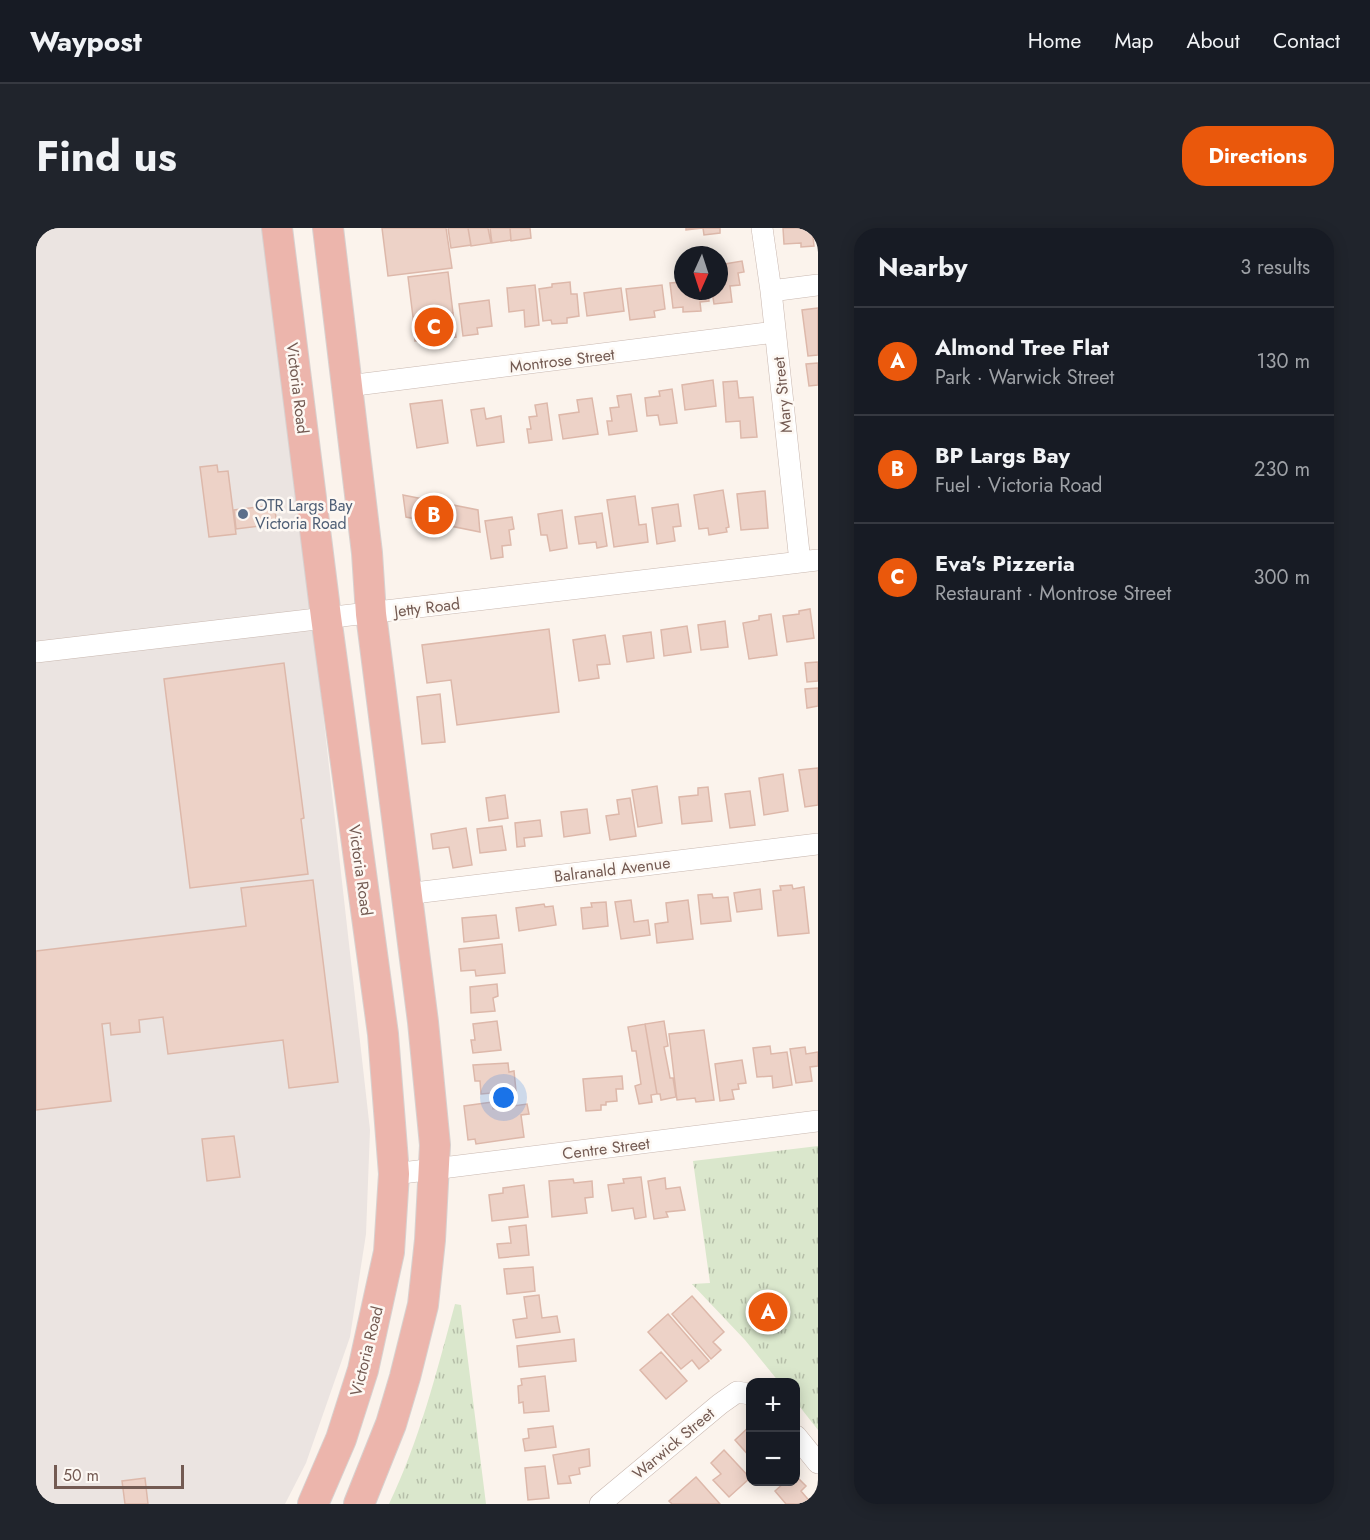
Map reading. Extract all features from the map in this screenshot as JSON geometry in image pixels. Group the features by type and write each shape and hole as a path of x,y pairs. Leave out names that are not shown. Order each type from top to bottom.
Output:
{"highway":[{"name":"Victoria Road","path":"277,228 326,617 383,1034 394,1174 389,1252 363,1370 341,1439 313,1504"},
{"path":"328,228 367,553 371,614 435,1145 430,1240 423,1305 391,1424 359,1504"}],"street":[{"name":"Mary Street","path":"762,228 809,561"},
{"path":"771,291 818,285"},
{"name":"Montrose Street","path":"348,386 775,332"},
{"name":"Jetty Road","path":"36,652 809,561"},
{"name":"Balranald Avenue","path":"406,894 818,844"},
{"name":"Centre Street","path":"394,1174 818,1121"},
{"name":"Warwick Street","path":"600,1504 720,1404 737,1392 746,1393"},
{"path":"800,1442 818,1463"}],"shaded area":[{"path":"36,228 263,228 317,660 370,1130 366,1234 350,1337 306,1463 285,1504 36,1504"}],"green space":[{"path":"818,1146 818,1430 800,1407 800,1378 776,1378 745,1340 692,1284 710,1283 693,1161"},
{"path":"455,1304 461,1305 486,1504 389,1504 418,1431"}],"building":[{"path":"382,228 446,228 452,268 388,276"},
{"path":"448,228 468,228 471,245 451,248"},
{"path":"468,228 488,228 491,243 471,246"},
{"path":"490,228 510,228 511,240 492,243"},
{"path":"510,228 530,228 531,238 511,241"},
{"path":"703,228 720,228 720,233 704,235"},
{"path":"783,228 812,228 814,246 801,247 801,243 784,244"},
{"path":"742,261 744,272 738,273 740,285 730,286 732,302 714,304 713,300 728,300 728,263"},
{"path":"448,272 453,313 413,317 408,277"},
{"path":"570,282 571,294 577,294 579,316 567,318 567,323 552,324 551,320 543,321 539,289 552,287 552,284"},
{"path":"670,283 674,283 674,300 709,301 700,302 701,311 683,312 683,307 673,308"},
{"path":"535,285 539,325 525,327 524,310 509,312 507,288"},
{"path":"662,285 665,309 654,311 655,317 630,320 626,289"},
{"path":"621,288 624,311 587,316 584,293"},
{"path":"489,300 492,326 477,328 478,334 463,336 459,304"},
{"path":"818,308 818,355 808,356 802,310"},
{"path":"453,313 456,337 415,341 413,317"},
{"path":"818,363 818,385 809,386 806,364"},
{"path":"713,380 716,406 685,410 682,385"},
{"path":"737,381 739,398 753,397 757,437 741,438 740,421 726,422 723,382"},
{"path":"672,389 677,423 660,425 658,415 647,416 645,398 660,396 659,391"},
{"path":"631,394 637,431 609,435 607,421 612,421 610,408 619,407 617,396"},
{"path":"592,398 598,434 563,439 559,415 579,412 577,400"},
{"path":"442,400 448,443 417,448 410,404"},
{"path":"547,403 552,440 529,443 527,429 531,429 529,417 537,416 535,405"},
{"path":"484,408 486,419 501,416 504,442 477,446 471,410"},
{"path":"217,465 218,472 228,471 236,534 209,537 200,467"},
{"path":"723,490 729,527 726,528 727,532 709,535 708,528 699,529 694,495"},
{"path":"765,491 768,528 741,530 737,494"},
{"path":"403,495 478,510 480,532 406,517"},
{"path":"635,496 639,525 646,524 648,542 614,547 607,500"},
{"path":"678,504 681,526 673,527 675,541 657,544 652,508"},
{"path":"274,505 277,524 236,529 234,510"},
{"path":"562,510 567,548 550,551 547,535 541,535 538,514"},
{"path":"602,513 607,546 597,548 596,542 579,544 575,517"},
{"path":"512,517 514,529 509,530 511,545 502,546 503,557 491,559 485,521"},
{"path":"810,609 814,638 787,642 783,616 799,614 799,611"},
{"path":"771,614 777,655 749,659 743,623 759,620 759,616"},
{"path":"725,621 728,647 701,650 698,625"},
{"path":"687,626 691,652 664,656 661,630"},
{"path":"549,629 559,712 457,725 451,680 427,683 422,645"},
{"path":"651,632 654,658 627,662 623,636"},
{"path":"605,635 610,664 597,665 599,678 579,681 573,640"},
{"path":"818,662 818,681 807,682 805,663"},
{"path":"284,663 304,818 301,819 308,874 190,888 164,679"},
{"path":"818,688 818,706 807,708 805,689"},
{"path":"440,694 445,742 422,744 417,697"},
{"path":"818,768 818,805 805,807 799,770"},
{"path":"783,774 788,811 764,815 759,778"},
{"path":"657,786 662,823 638,827 632,790"},
{"path":"708,787 712,821 682,824 679,797 698,795 698,788"},
{"path":"750,791 755,825 730,828 725,794"},
{"path":"505,795 508,818 489,821 486,798"},
{"path":"630,798 636,836 610,840 606,816 619,814 617,800"},
{"path":"587,809 590,833 564,837 561,812"},
{"path":"540,820 542,836 524,838 525,846 517,847 515,823"},
{"path":"502,826 506,850 480,853 477,829"},
{"path":"466,828 472,865 453,868 449,847 433,849 431,834"},
{"path":"313,880 338,1082 289,1088 283,1040 168,1054 163,1017 139,1020 140,1032 111,1035 110,1023 102,1024 111,1101 36,1110 36,951 246,926 241,888"},
{"path":"792,885 793,889 804,887 809,933 778,936 773,891 781,890 780,886"},
{"path":"760,889 762,909 737,912 734,893"},
{"path":"712,894 713,898 728,897 731,921 701,924 698,895"},
{"path":"631,900 634,922 648,920 650,935 621,939 615,902"},
{"path":"688,900 693,939 657,943 655,924 668,922 666,903"},
{"path":"606,902 608,926 583,929 581,908 592,907 591,903"},
{"path":"544,904 545,907 553,906 556,925 519,931 516,908"},
{"path":"496,915 499,938 464,942 462,918"},
{"path":"502,944 505,973 476,976 475,970 461,971 459,949"},
{"path":"497,984 498,996 493,998 495,1011 471,1013 470,987"},
{"path":"497,1021 501,1050 473,1053 471,1040 475,1040 473,1024"},
{"path":"664,1021 668,1046 664,1047 676,1097 661,1100 660,1094 657,1094 645,1024"},
{"path":"645,1024 657,1094 651,1095 652,1102 639,1104 635,1086 641,1084 636,1051 632,1051 628,1027"},
{"path":"704,1030 714,1100 696,1102 695,1098 677,1100 669,1034"},
{"path":"770,1046 771,1054 787,1052 792,1085 773,1088 772,1076 757,1077 753,1048"},
{"path":"805,1047 806,1054 818,1052 818,1066 810,1067 812,1081 796,1083 790,1049"},
{"path":"742,1060 746,1083 738,1084 739,1089 732,1090 734,1099 720,1101 715,1064"},
{"path":"508,1063 509,1072 514,1071 516,1091 481,1094 480,1081 475,1081 473,1065"},
{"path":"622,1076 623,1089 616,1089 617,1101 606,1102 606,1105 601,1105 601,1110 586,1111 583,1079"},
{"path":"492,1102 493,1109 527,1104 529,1114 521,1115 524,1137 476,1144 475,1139 468,1140 464,1106"},
{"path":"234,1136 240,1177 207,1181 202,1139"},
{"path":"641,1177 646,1217 635,1219 633,1208 612,1211 608,1185 624,1183 623,1179"},
{"path":"665,1178 666,1189 680,1187 685,1210 666,1212 668,1217 654,1219 648,1181"},
{"path":"573,1179 574,1183 592,1181 593,1197 585,1198 587,1213 552,1217 549,1181"},
{"path":"524,1185 528,1217 492,1221 489,1195 503,1193 503,1188"},
{"path":"526,1225 529,1255 499,1258 497,1244 511,1243 509,1227"},
{"path":"533,1267 535,1291 507,1294 504,1269"},
{"path":"539,1295 542,1318 557,1316 560,1332 516,1338 513,1320 527,1318 524,1297"},
{"path":"692,1296 724,1332 713,1342 721,1350 711,1359 672,1314"},
{"path":"668,1314 709,1361 699,1369 692,1360 681,1369 648,1332"},
{"path":"574,1339 576,1361 519,1367 517,1346"},
{"path":"661,1352 687,1381 666,1399 640,1370"},
{"path":"545,1376 549,1411 524,1413 523,1402 519,1403 518,1386 522,1385 521,1379"},
{"path":"553,1426 556,1447 525,1451 523,1439 529,1438 528,1429"},
{"path":"746,1430 746,1452 735,1440"},
{"path":"589,1449 590,1466 579,1468 580,1474 569,1476 571,1483 558,1484 553,1455"},
{"path":"724,1450 746,1474 746,1482 729,1497 713,1480 721,1474 711,1463"},
{"path":"545,1466 549,1498 528,1500 525,1468"},
{"path":"696,1477 720,1504 672,1504 669,1501"},
{"path":"145,1478 148,1504 125,1504 122,1481"},
{"path":"800,1480 806,1486 801,1491 812,1504 786,1504 775,1491 781,1486 800,1486"}],"place":[{"name":"Eva's Pizzeria","path":"434,327"},
{"name":"OTR Largs Bay Victoria Road","path":"243,514"},
{"name":"BP Largs Bay","path":"434,515"},
{"name":"Almond Tree Flat","path":"768,1312"}]}
